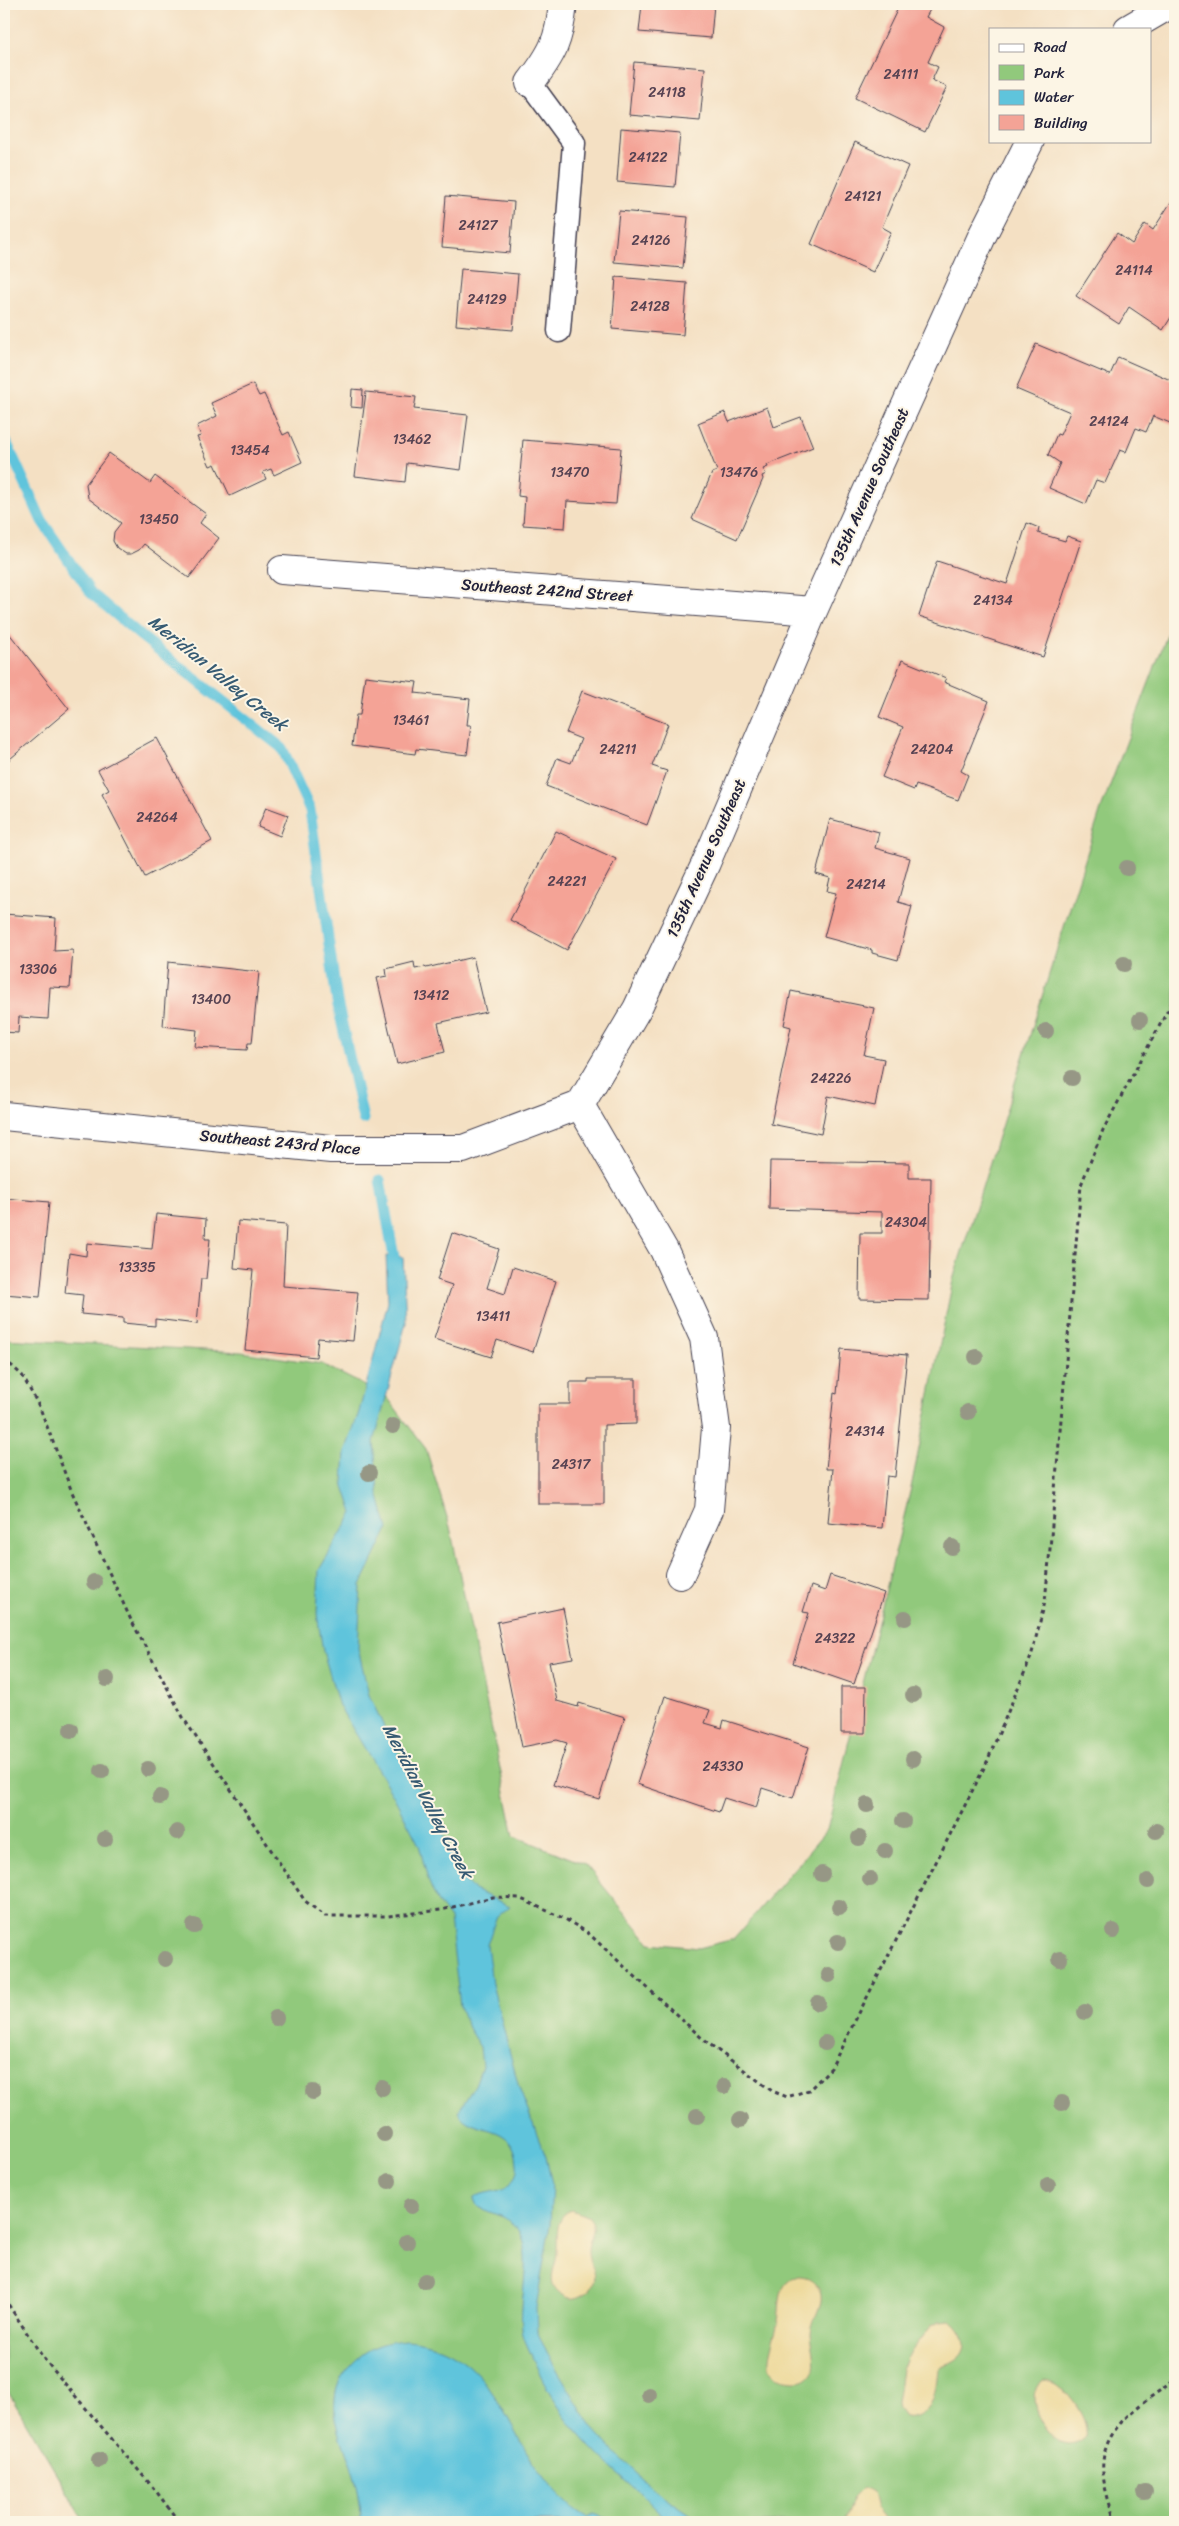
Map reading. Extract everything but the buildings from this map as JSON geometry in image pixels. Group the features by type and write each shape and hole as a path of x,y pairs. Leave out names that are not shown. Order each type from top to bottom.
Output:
{"street":[{"path":"530,83 546,62 560,33 563,4"},
{"path":"1130,28 1169,4"},
{"name":"135th Avenue Southeast","path":"580,1105 637,1009 706,864 813,611 983,234 1029,142"},
{"name":"Southeast 242nd Street","path":"282,570 813,611"},
{"path":"580,1105 664,1250 704,1338 716,1428 710,1510 680,1575"},
{"name":"Southeast 243rd Place","path":"4,1116 331,1149 462,1149 580,1105"}],"lane":[{"path":"530,83 574,143 559,331"}],"path":[{"path":"4,1359 22,1375 40,1408 72,1492 132,1620 184,1719 305,1901 325,1916 388,1916 441,1910 493,1897 518,1898 539,1906 588,1933 722,2055 772,2091 788,2097 809,2090 830,2068 986,1764 1031,1657 1045,1602 1081,1184 1103,1130 1175,997"},
{"path":"4,2298 44,2359 156,2491 179,2522"},
{"path":"1115,2522 1103,2473 1104,2451 1116,2429 1128,2413 1175,2380"}],"green space":[{"path":"1175,614 1175,2522 85,2522 4,2385 4,1339 241,1352 322,1364 387,1397 426,1449 450,1527 514,1836 585,1864 650,1943 699,1948 734,1939 827,1830 911,1488 953,1280 1101,809"}],"sand":[{"path":"572,2210 589,2217 592,2221 593,2230 588,2251 594,2276 592,2286 588,2292 579,2297 572,2298 566,2297 557,2290 552,2280 552,2275 556,2257 558,2227 562,2216"},
{"path":"803,2276 813,2281 819,2289 821,2302 811,2334 814,2369 807,2378 796,2381 783,2379 775,2375 770,2369 769,2362 782,2290 790,2280"},
{"path":"951,2320 963,2335 965,2347 963,2353 959,2358 938,2369 933,2397 927,2410 916,2418 904,2417 898,2409 897,2402 902,2370 907,2357 932,2325 939,2321"},
{"path":"1043,2380 1050,2381 1058,2386 1073,2401 1084,2420 1086,2436 1071,2444 1064,2443 1060,2442 1048,2430 1038,2413 1035,2396"},
{"path":"863,2488 872,2493 876,2509 887,2522 843,2522 853,2498"}],"water":[{"path":"386,1256 403,1257 406,1323 374,1442 378,1493 388,1529 361,1585 358,1648 369,1695 385,1729 454,1852 460,1876 474,1890 510,1906 496,1918 487,1945 492,1984 519,2088 546,2157 552,2184 550,2224 536,2308 537,2331 547,2353 592,2427 622,2460 656,2491 702,2522 678,2523 665,2517 592,2449 554,2400 527,2345 522,2329 525,2256 520,2234 512,2223 477,2206 474,2199 482,2194 501,2190 511,2183 517,2170 514,2150 509,2140 501,2134 464,2120 458,2112 475,2085 482,2066 480,2047 468,2028 460,2006 450,1919 437,1901 428,1880 419,1845 393,1795 339,1706 323,1651 317,1614 319,1570 353,1513 343,1483 345,1452 359,1412 388,1302"},
{"path":"406,2340 438,2347 463,2360 482,2379 498,2401 542,2475 561,2497 573,2509 584,2516 588,2517 595,2513 621,2522 361,2522 357,2487 335,2414 337,2388 352,2364 364,2353 376,2346"}],"waterway":[{"name":"Meridian Valley Creek","path":"4,437 42,521 91,593 141,636 282,748 310,810 337,1001 363,1119"},
{"name":"Meridian Valley Creek","path":"380,1180 394,1257 394,1272"}]}
